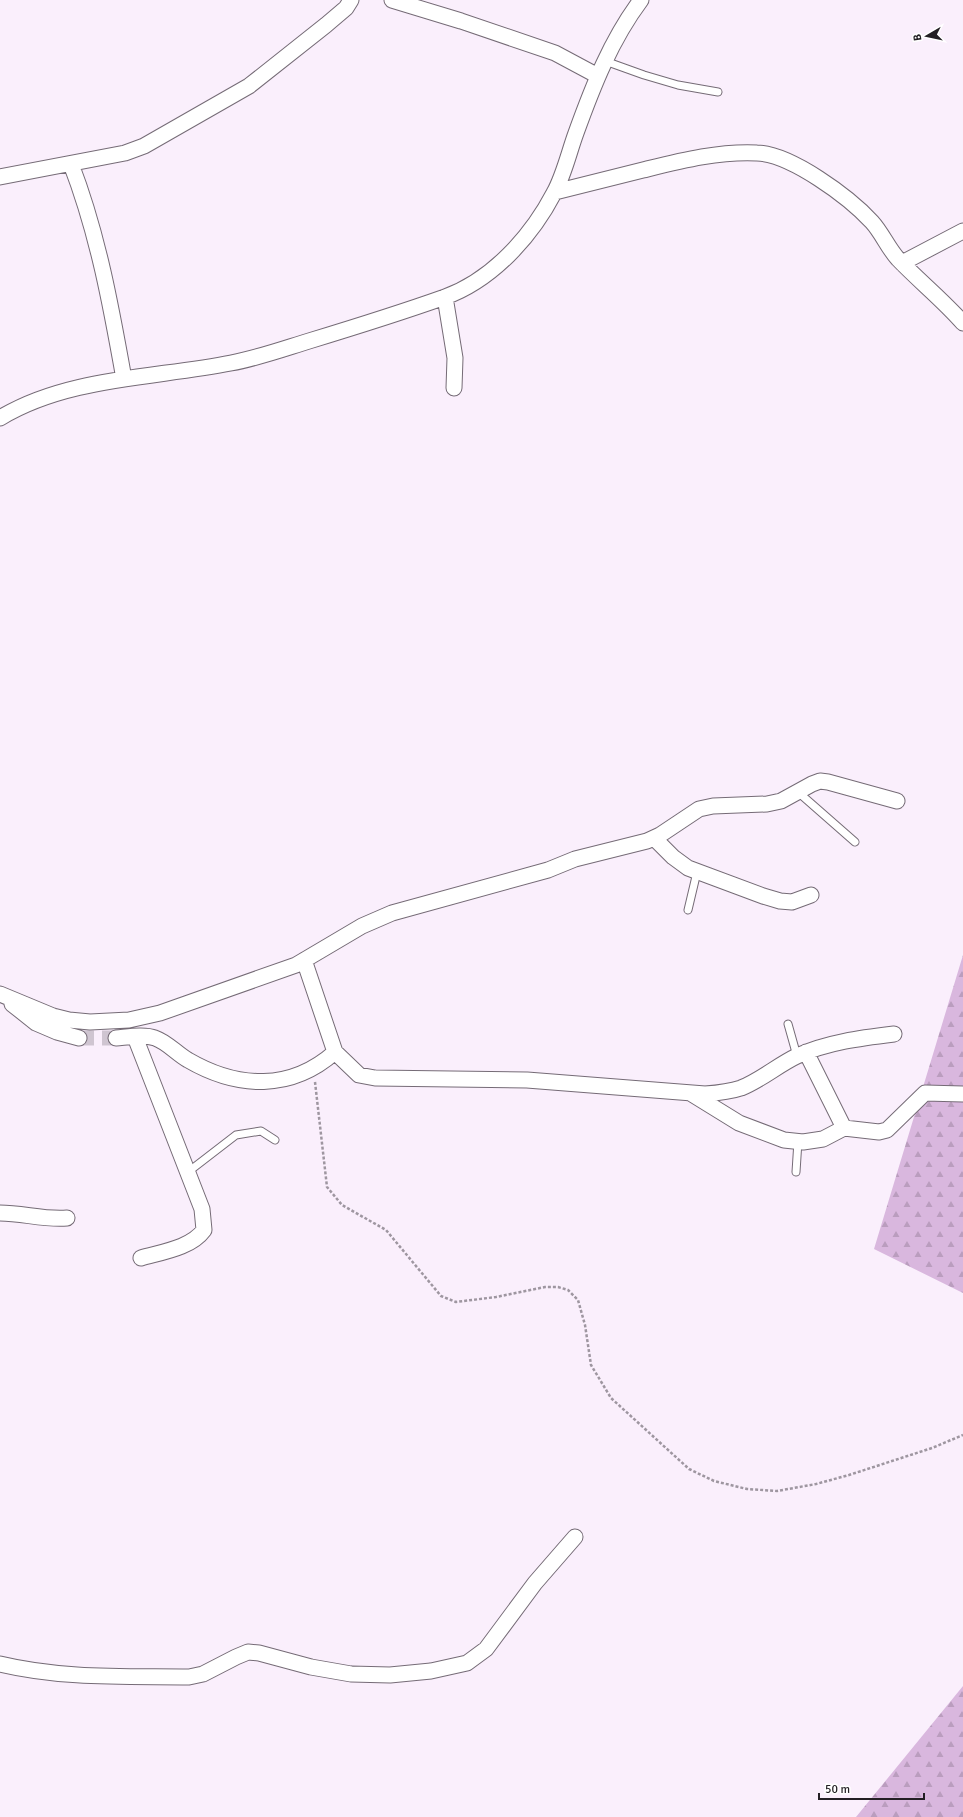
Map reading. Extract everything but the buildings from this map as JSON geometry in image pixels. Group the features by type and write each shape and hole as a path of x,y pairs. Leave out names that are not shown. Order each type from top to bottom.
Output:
{"street":[{"path":"0,177 125,153 144,146 250,86 326,25 346,8 352,0"},
{"path":"392,0 462,21 555,53 598,76"},
{"path":"0,418 17,409 54,395 124,379 196,369 252,359 455,294 486,276 530,233 555,192 598,76 610,49 641,0"},
{"path":"555,192 677,161 712,155 758,152 781,159 823,182 859,209 873,224 891,251 936,293 963,323"},
{"path":"71,164 86,203 100,258 124,379"},
{"path":"902,262 963,231"},
{"path":"445,297 455,358 454,388"},
{"path":"0,994 53,1016 69,1020 90,1022 129,1020 193,1003 304,960 362,926 392,913 501,884 575,860 654,838 699,809 713,806 767,804 781,801 820,781 897,801"},
{"path":"654,838 673,857 688,868 697,872 780,901 792,902 810,895"},
{"path":"304,960 336,1052 359,1075 375,1078 527,1080 692,1093 725,1093 742,1087 802,1054 857,1038 894,1034"},
{"path":"0,994 36,1023 57,1032 78,1038"},
{"path":"134,1037 202,1209 204,1230 198,1239 172,1250 141,1258"},
{"path":"116,1038 156,1038 188,1060 240,1081 261,1082 285,1079 313,1069 336,1052"},
{"path":"802,1054 844,1128"},
{"path":"692,1093 739,1123 784,1140 798,1141 823,1139 844,1128 879,1132 887,1130 925,1093 963,1094"},
{"path":"0,1213 20,1213 53,1219 67,1218"},
{"path":"0,1664 26,1670 68,1675 189,1678 203,1674 248,1652 259,1653 312,1667 351,1674 390,1675 431,1671 466,1663 486,1649 535,1583 575,1537"}],"lane":[{"path":"605,61 672,83 718,92"},
{"path":"798,792 855,842"},
{"path":"688,910 697,872"},
{"path":"788,1024 802,1054"},
{"path":"188,1172 236,1135 261,1131 275,1140"},
{"path":"796,1172 798,1141"}],"path":[{"path":"313,1069 327,1187 342,1205 386,1230 441,1296 456,1302 496,1297 545,1287 558,1287 568,1290 578,1300 585,1325 591,1365 611,1398 689,1469 714,1481 747,1489 777,1491 816,1484 849,1475 932,1448 963,1435"}],"green space":[{"path":"963,955 963,1293 874,1249"},
{"path":"963,1686 963,1817 856,1817"}],"tunnel":[{"path":"79,1038 116,1038"}]}
